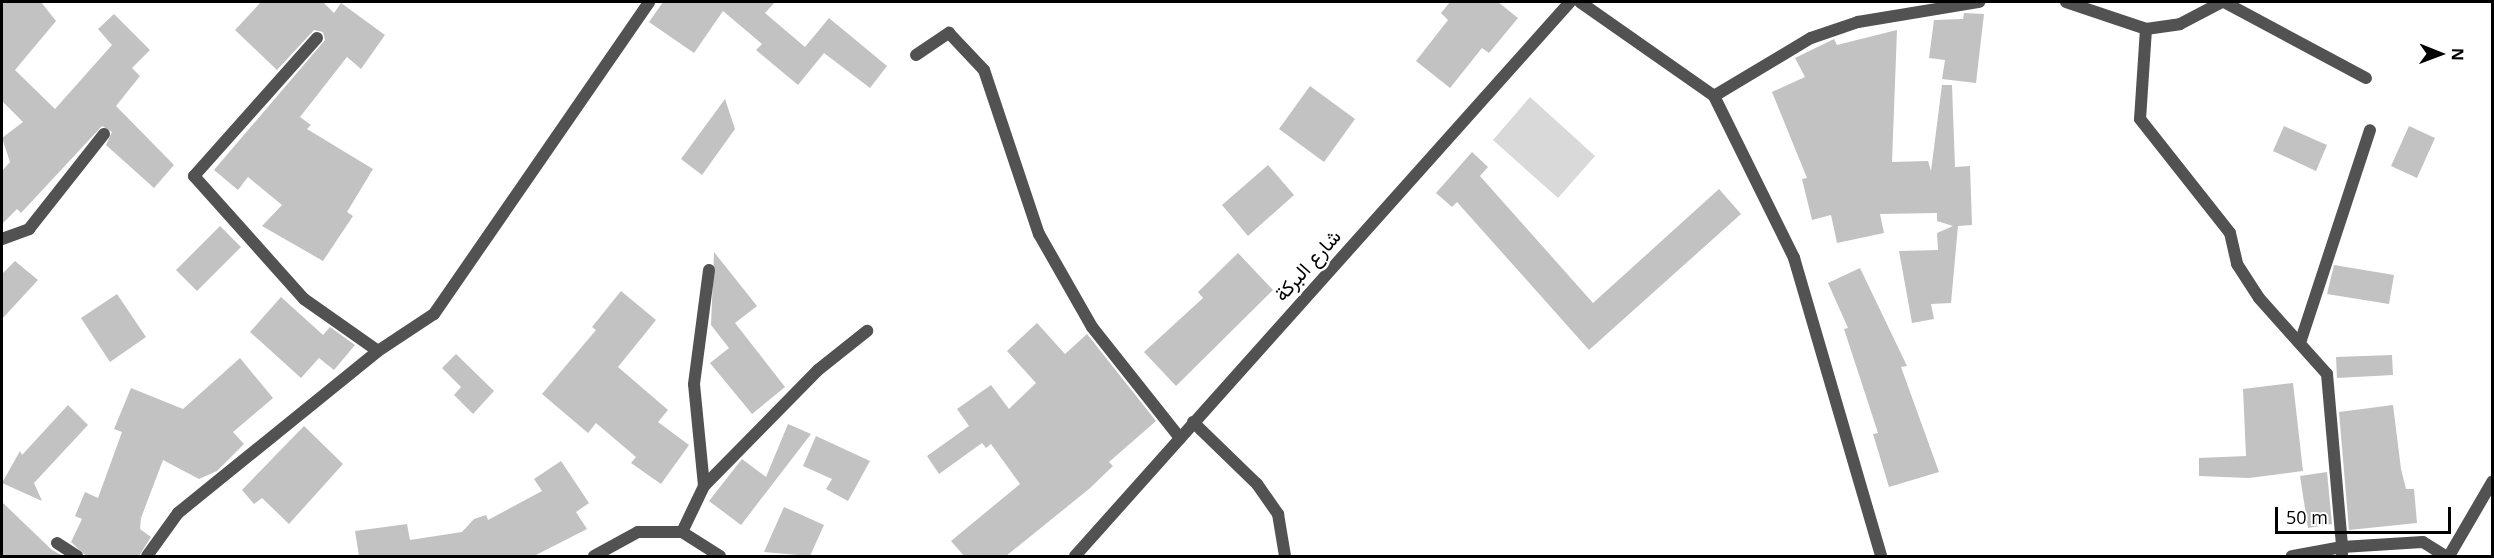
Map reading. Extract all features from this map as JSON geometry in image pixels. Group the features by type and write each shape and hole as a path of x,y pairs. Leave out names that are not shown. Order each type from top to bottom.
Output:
{"street":[{"path":"147,556 178,513 378,351 434,314 649,2"},
{"name":"شارع البركة","path":"1075,556 1570,2"},
{"path":"1580,2 1714,96 1794,258 1881,556"},
{"path":"1714,96 1811,38 1858,22 1979,2"},
{"path":"2066,2 2146,29 2180,24 2223,2 2366,78"},
{"path":"2146,29 2140,119 2230,233 2237,264 2327,374 2342,552"},
{"path":"916,55 949,33 984,70 1039,234 1092,327 1180,438"},
{"path":"317,38 194,176 304,298 378,351"},
{"path":"2300,343 2370,130"},
{"path":"2,239 29,229 104,134"},
{"path":"704,486 694,384 709,270"},
{"path":"682,532 704,486 818,370 867,331"},
{"path":"1194,422 1257,484 1278,514 1286,556"},
{"path":"2292,556 2423,542 2447,556 2493,482"},
{"path":"594,556 638,532 682,532 720,556"},
{"path":"57,543 77,556"}],"shaded area":[{"path":"1530,97 1595,156 1558,198 1493,140"}],"building":[{"path":"2,2 41,2 56,21 15,70 55,109 112,45 98,29 114,14 150,50 132,68 140,76 116,106 174,165 154,188 106,145 112,132 102,126 21,213 17,209 2,224 2,171 10,162 2,138 23,122 2,101"},
{"path":"261,2 323,2 334,13 341,3 385,35 361,69 347,57 300,117 311,125 307,129 373,169 347,212 353,216 323,261 262,226 282,205 248,177 238,190 214,170 325,40 323,32 314,30 277,70 235,30"},
{"path":"663,2 775,2 765,13 805,47 829,18 887,66 870,88 824,53 798,85 756,50 762,44 723,11 694,53 649,22"},
{"path":"1450,2 1498,2 1518,18 1489,53 1482,48 1450,88 1416,61 1448,20 1441,13"},
{"path":"1964,13 1984,14 1976,83 1942,79 1945,60 1929,58 1934,20 1963,19"},
{"path":"1897,30 1892,162 1928,161 1931,171 1942,85 1952,85 1955,167 1970,166 1972,225 1958,226 1951,303 1931,304 1934,319 1912,323 1899,251 1938,250 1937,233 1953,226 1937,221 1937,213 1880,214 1884,233 1837,243 1831,215 1812,220 1802,179 1807,178 1772,92 1805,77 1795,58 1834,39 1837,45"},
{"path":"1310,86 1355,119 1324,162 1279,129"},
{"path":"725,99 735,129 702,175 681,159"},
{"path":"2284,126 2327,145 2316,171 2273,151"},
{"path":"2409,126 2435,138 2417,178 2391,166"},
{"path":"1472,152 1488,167 1480,176 1593,303 1719,189 1741,214 1589,350 1457,202 1452,207 1436,193"},
{"path":"1268,165 1294,195 1248,236 1222,205"},
{"path":"220,226 241,247 197,291 176,270"},
{"path":"714,252 757,306 735,323 785,387 752,414 710,363 729,348 711,325"},
{"path":"1238,253 1273,290 1176,386 1144,352 1203,298 1198,292"},
{"path":"15,261 38,280 2,319 2,274"},
{"path":"2334,265 2394,275 2389,304 2327,294"},
{"path":"1860,268 1907,366 1901,367 1939,472 1889,487 1873,434 1878,433 1844,329 1848,328 1828,283"},
{"path":"621,291 656,320 618,367 668,410 658,422 689,445 661,484 631,463 636,457 596,423 588,433 542,394 596,330 592,327"},
{"path":"117,294 146,337 110,362 81,318"},
{"path":"281,297 323,335 330,327 355,345 334,370 319,358 301,378 250,332"},
{"path":"1037,323 1065,354 1087,334 1156,421 1109,462 1113,466 1089,489 1006,556 964,556 951,541 1020,484 991,444 986,448 982,443 939,474 927,456 969,426 957,409 991,385 1009,409 1036,383 1007,351"},
{"path":"456,354 494,391 473,414 454,395 461,387 442,368"},
{"path":"2392,355 2393,375 2337,378 2336,357"},
{"path":"240,358 273,398 233,432 244,444 217,471 199,479 163,460 141,518 140,529 151,537 139,556 85,555 71,542 82,519 75,516 85,492 98,498 122,432 114,429 131,388 183,409"},
{"path":"2293,383 2303,471 2249,478 2199,476 2199,458 2246,456 2243,389"},
{"path":"68,405 88,425 34,483 42,501 2,483 20,451 22,455"},
{"path":"2393,405 2401,469 2406,489 2414,489 2417,523 2349,530 2339,412"},
{"path":"788,424 811,434 741,525 709,501 742,459 766,477"},
{"path":"304,426 343,464 289,524 262,498 254,504 242,490"},
{"path":"816,436 870,461 848,501 826,489 832,479 803,466"},
{"path":"561,461 589,503 576,512 587,529 534,556 359,556 355,531 407,524 410,540 462,532 474,519 486,515 488,520 542,491 534,479"},
{"path":"2327,472 2332,524 2308,528 2300,476"},
{"path":"2,502 52,550 63,556 2,556"},
{"path":"784,507 824,525 810,556 764,552"}]}
